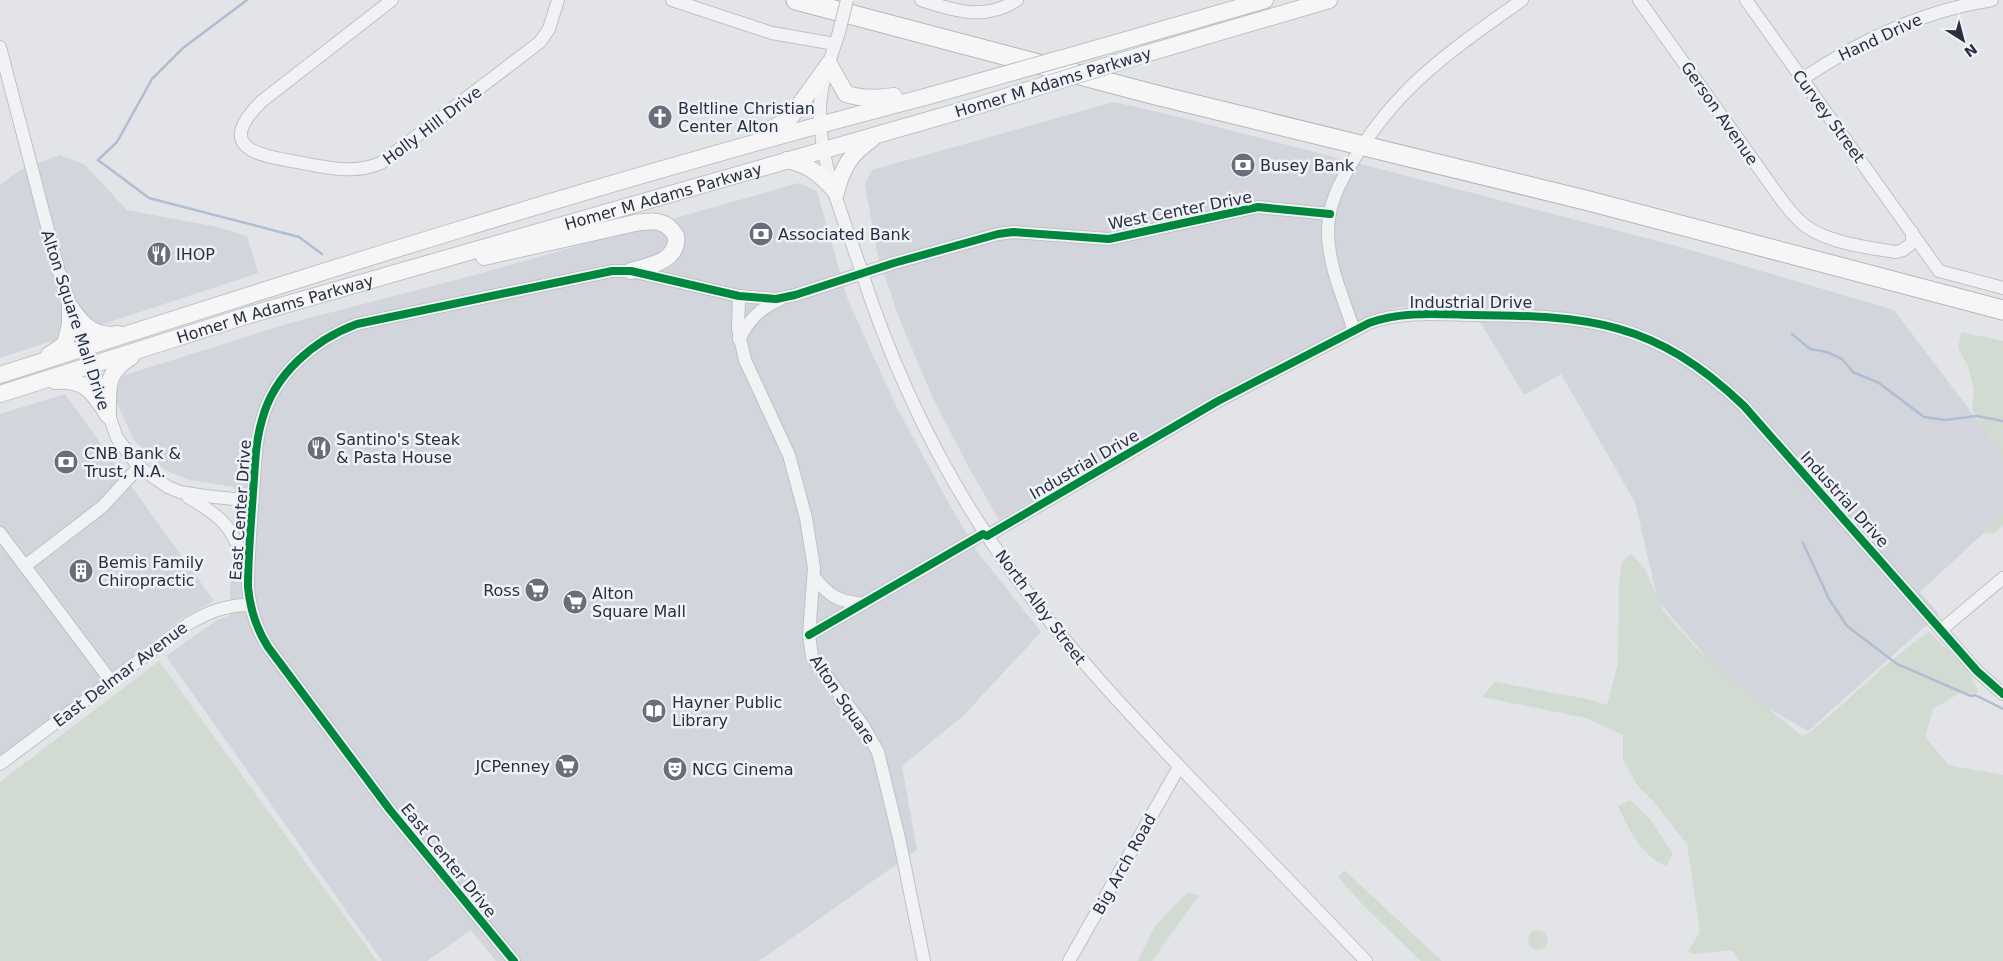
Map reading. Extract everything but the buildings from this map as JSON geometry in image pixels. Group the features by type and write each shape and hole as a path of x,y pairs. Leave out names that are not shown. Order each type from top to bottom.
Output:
{"highway":[{"path":"796,0 1156,95 1476,175 1589,200 2003,310"}],"main road":[{"name":"Homer M Adams Parkway","path":"0,375 281,284 732,150 1265,0"},
{"name":"Homer M Adams Parkway","path":"0,394 249,315 967,108 1329,0"},
{"path":"732,150 790,118 829,64 846,94 859,98 876,99 963,86"},
{"path":"836,192 842,170 858,149 882,132"},
{"path":"784,160 804,164 820,174 836,192"},
{"path":"249,315 395,278 635,223 657,221 667,225 676,236 677,242 672,254 652,265 631,271"},
{"path":"70,307 87,328 101,334 111,335 137,330"},
{"path":"33,364 65,344 70,325 70,307"},
{"path":"108,415 110,379 114,371 145,349"},
{"path":"42,381 64,380 79,382 88,387 108,415"}],"street":[{"name":"Holly Hill Drive","path":"392,0 262,101 248,114 241,128 241,136 246,146 265,157 344,169 368,169 381,163 540,42 549,29 558,0"},
{"path":"672,0 772,33 837,38"},
{"name":"North Alby Street","path":"847,0 822,93 821,124 823,149 862,274 887,346 938,453 987,536 1048,621 1079,659 1179,767 1366,961"},
{"path":"921,0 954,10 984,13 1005,7 1017,0"},
{"path":"1354,331 1331,261 1328,230 1330,214 1339,184 1376,124 1417,79 1446,54 1522,0"},
{"name":"Gerson Avenue","path":"1639,0 1783,202 1804,224 1817,233 1837,240 1896,252 1912,243 1912,232"},
{"name":"Curvey Street","path":"1746,0 1941,273 2003,288"},
{"name":"Hand Drive","path":"1802,79 1838,56 1886,31 1947,9 1992,0"},
{"name":"Alton Square Mall Drive","path":"0,47 21,122 35,188 70,307 117,438 139,468 151,477 180,492 252,500"},
{"name":"West Center Drive","path":"862,274 980,238 1013,232 1108,239 1258,207 1330,214"},
{"name":"East Center Drive","path":"514,961 407,831 336,739 268,647 256,624 249,605 248,570 257,443 264,412 281,381 298,359 324,339 357,324 394,315 599,273 631,271 739,296 760,299 787,297 862,274"},
{"name":"Alton Square","path":"739,296 739,339 745,360 776,424 793,467 809,532 814,577 809,635 812,656 816,665 862,724 878,752 899,838 924,961"},
{"path":"739,339 750,320 758,312 787,297"},
{"name":"Industrial Drive","path":"809,635 983,534 987,536 1218,401 1354,331 1393,316 1553,316 1577,319 1624,330 1666,347 1706,373 1744,406 1977,671 2003,694"},
{"path":"25,566 102,507 139,468"},
{"path":"180,492 222,519 236,538 248,570"},
{"path":"0,533 111,681"},
{"path":"814,577 833,597 843,602 863,604"},
{"path":"1941,630 2003,578"},
{"name":"East Delmar Avenue","path":"0,764 201,615 224,607 249,605"},
{"name":"Big Arch Road","path":"1069,961 1179,767"}],"shaded area":[{"path":"1114,102 1175,116 1677,246 1894,310 2003,454 2003,515 1920,592 1939,614 1808,731 1732,687 1658,601 1635,502 1561,374 1524,395 1481,323 1454,306 1400,307 1376,314 1287,357 1195,406 999,520 968,466 933,398 899,318 877,253 865,184 872,170"},
{"path":"60,155 85,165 127,210 217,227 247,236 258,273 0,358 0,185 20,170"},
{"name":"Alton Square Mall","path":"799,183 817,191 848,300 895,404 949,504 979,554 1041,632 964,715 902,766 917,850 759,961 496,961 471,930 427,961 382,961 166,656 217,620 231,615 230,590 235,487 189,480 165,470 150,457 134,440 114,397 122,376 290,323 471,276"},
{"path":"1961,332 2003,341 2003,459 1972,410 1974,391 1968,366 1958,348"},
{"path":"65,394 214,601 181,619 0,758 0,414"},
{"path":"2003,513 2003,525 1993,534 1981,532"},
{"path":"1631,554 1645,569 1664,612 1700,652 1803,737 1896,656 1929,632 1967,668 1979,693 1960,693 1933,709 1925,737 1949,765 2003,775 2003,961 1740,961 1732,950 1695,954 1688,952 1700,932 1687,844 1653,801 1637,785 1623,759 1623,735 1586,718 1482,697 1495,682 1587,699 1607,705 1618,664 1619,583 1622,562"},
{"path":"159,661 377,961 0,961 0,782"},
{"path":"1630,800 1650,819 1673,854 1666,866 1649,855 1636,841 1631,832 1618,806"},
{"path":"1344,870 1442,961 1421,961 1364,906 1338,877"},
{"path":"1187,893 1199,895 1152,961 1138,961 1155,926"},
{"path":"1538,930 1545,933 1548,940 1545,947 1538,950 1531,947 1528,940 1531,933"}],"waterway":[{"path":"247,0 183,48 152,79 117,142 98,160 149,198 299,237 322,254"},
{"path":"1792,334 1810,349 1827,352 1842,359 1853,372 1879,383 1924,417 1945,420 1977,416 2003,421"},
{"path":"1803,543 1829,599 1847,626 1897,664 1971,696 1975,695 2003,709"}],"cycle path":[{"path":"514,961 390,810 268,647 254,618 249,595 248,575 258,438 268,403 276,388 286,374 311,349 326,339 357,324 612,271 631,271 739,296 776,299 795,295 894,263 998,234 1013,232 1109,239 1258,207 1330,214"},
{"path":"809,635 983,534 987,536 1218,401 1369,323 1381,319 1419,314 1513,316 1586,322 1618,329 1649,340 1680,356 1711,377 1744,406 1977,671 2003,694"}],"place":[{"name":"Beltline Christian Center Alton","path":"660,117"},
{"name":"Busey Bank","path":"1243,165"},
{"name":"Associated Bank","path":"761,234"},
{"name":"IHOP","path":"159,254"},
{"name":"Santino's Steak & Pasta House","path":"319,448"},
{"name":"CNB Bank & Trust, N.A.","path":"66,462"},
{"name":"Bemis Family Chiropractic","path":"81,571"},
{"name":"Ross","path":"537,590"},
{"name":"Alton Square Mall","path":"575,602"},
{"name":"Hayner Public Library","path":"654,711"},
{"name":"JCPenney","path":"567,766"},
{"name":"NCG Cinema","path":"675,769"}]}
